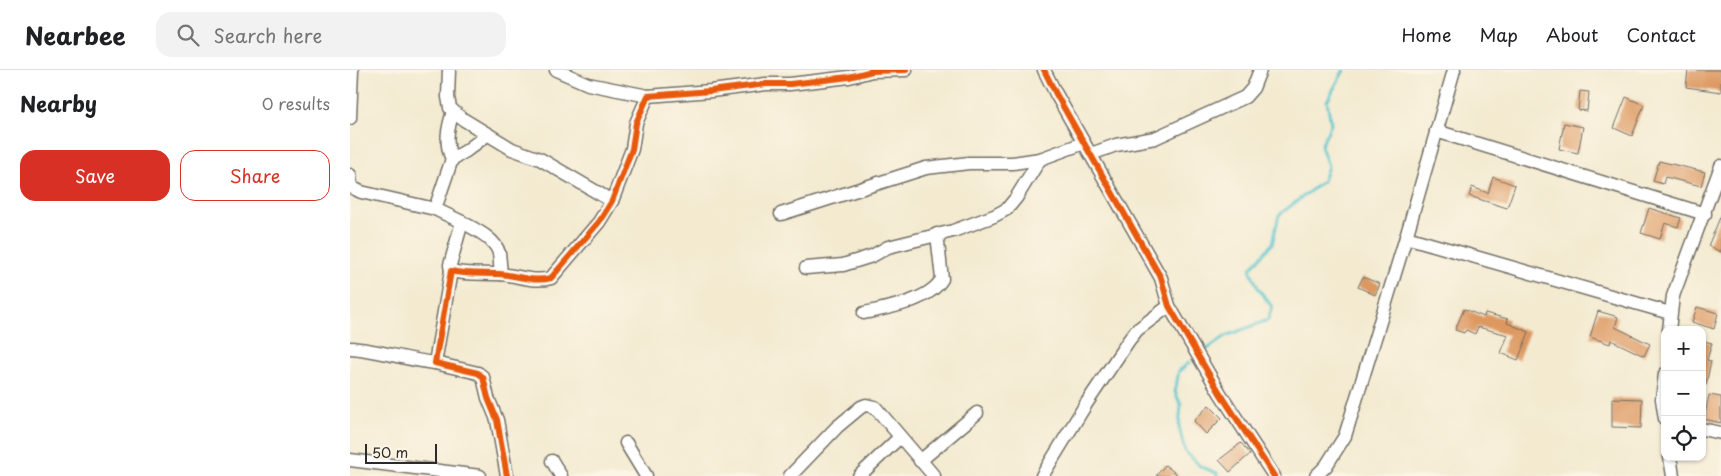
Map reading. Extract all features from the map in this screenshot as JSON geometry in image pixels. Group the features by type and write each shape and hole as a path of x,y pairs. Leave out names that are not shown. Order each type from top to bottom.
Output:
{"street":[{"path":"350,118 352,70"},
{"path":"449,70 448,97 450,108 461,118 512,149 540,160 612,201"},
{"path":"556,70 588,84 648,96 766,84 790,84 849,77 872,71 906,70"},
{"path":"1044,70 1161,278 1169,306 1220,393 1274,476"},
{"path":"781,214 926,168 969,163 1013,163 1087,148 1116,146 1155,138 1245,98 1253,88 1260,70"},
{"path":"1316,476 1326,466 1345,436 1406,237 1454,70"},
{"path":"451,271 501,274 536,280 551,278 593,230 612,201 632,149 636,124 648,96"},
{"path":"452,160 447,149 447,131 453,111"},
{"path":"1436,131 1704,214"},
{"path":"435,209 452,160 488,134"},
{"path":"806,268 843,265 872,256 888,247 994,216 1016,198 1040,159"},
{"path":"1669,326 1674,296 1721,166"},
{"path":"350,175 351,187 361,192 435,209 484,235 498,251 501,274"},
{"path":"435,363 451,271 450,264 462,222"},
{"path":"864,313 900,305 930,292 939,285 942,279 937,234"},
{"path":"1406,237 1670,313"},
{"path":"1042,476 1086,404 1129,340 1137,330 1169,306"},
{"path":"350,348 370,350 416,361 435,363 478,373 483,377 488,398 497,420 507,476"},
{"path":"790,476 837,427 861,406 866,405 875,407 934,476"},
{"path":"920,461 977,414"},
{"path":"1706,430 1721,434"},
{"path":"859,476 900,437"},
{"path":"626,443 646,476"},
{"path":"350,460 480,476"},
{"path":"552,461 562,476"},
{"path":"1670,461 1672,476"}],"building":[{"path":"1688,70 1721,70 1721,92 1686,87"},
{"path":"1580,91 1589,92 1587,111 1578,110"},
{"path":"1626,97 1644,105 1632,136 1614,128"},
{"path":"1564,123 1583,127 1578,153 1559,149"},
{"path":"1659,161 1705,172 1701,186 1665,177 1663,184 1653,181"},
{"path":"1493,177 1515,185 1507,208 1469,196 1472,187 1488,193"},
{"path":"1649,208 1681,218 1678,227 1665,223 1660,239 1641,233"},
{"path":"1721,215 1721,252 1708,246"},
{"path":"1363,277 1380,284 1375,295 1358,287"},
{"path":"1697,307 1718,313 1714,329 1692,322"},
{"path":"1464,309 1484,317 1485,313 1508,319 1507,323 1529,332 1518,360 1501,353 1508,335 1478,327 1475,334 1466,330 1464,333 1455,330"},
{"path":"1598,311 1618,317 1615,327 1650,344 1644,356 1611,340 1610,344 1590,337"},
{"path":"1706,342 1712,343 1707,360 1711,361 1706,385"},
{"path":"1709,395 1721,397 1721,423 1706,419"},
{"path":"1612,398 1642,399 1641,428 1612,427"},
{"path":"1209,405 1222,418 1206,434 1194,421"},
{"path":"1241,443 1250,454 1230,472 1219,460"},
{"path":"1165,465 1179,476 1156,476"}],"waterway":[{"path":"1206,350 1226,336 1268,320 1272,307 1258,288 1250,269 1272,244 1279,215 1323,181 1328,166 1321,146 1331,124 1327,101 1344,70"},
{"path":"1190,362 1179,371 1175,392 1181,405 1179,427 1185,451 1201,467 1217,473 1217,476"}],"cycle path":[{"path":"507,476 497,420 488,398 483,377 478,373 435,363 451,271 532,279 551,278 599,222 612,201 632,149 636,123 648,96 766,84 790,84 849,77 872,71 906,70"},
{"path":"1044,70 1161,278 1169,306 1220,393 1274,476"}]}
